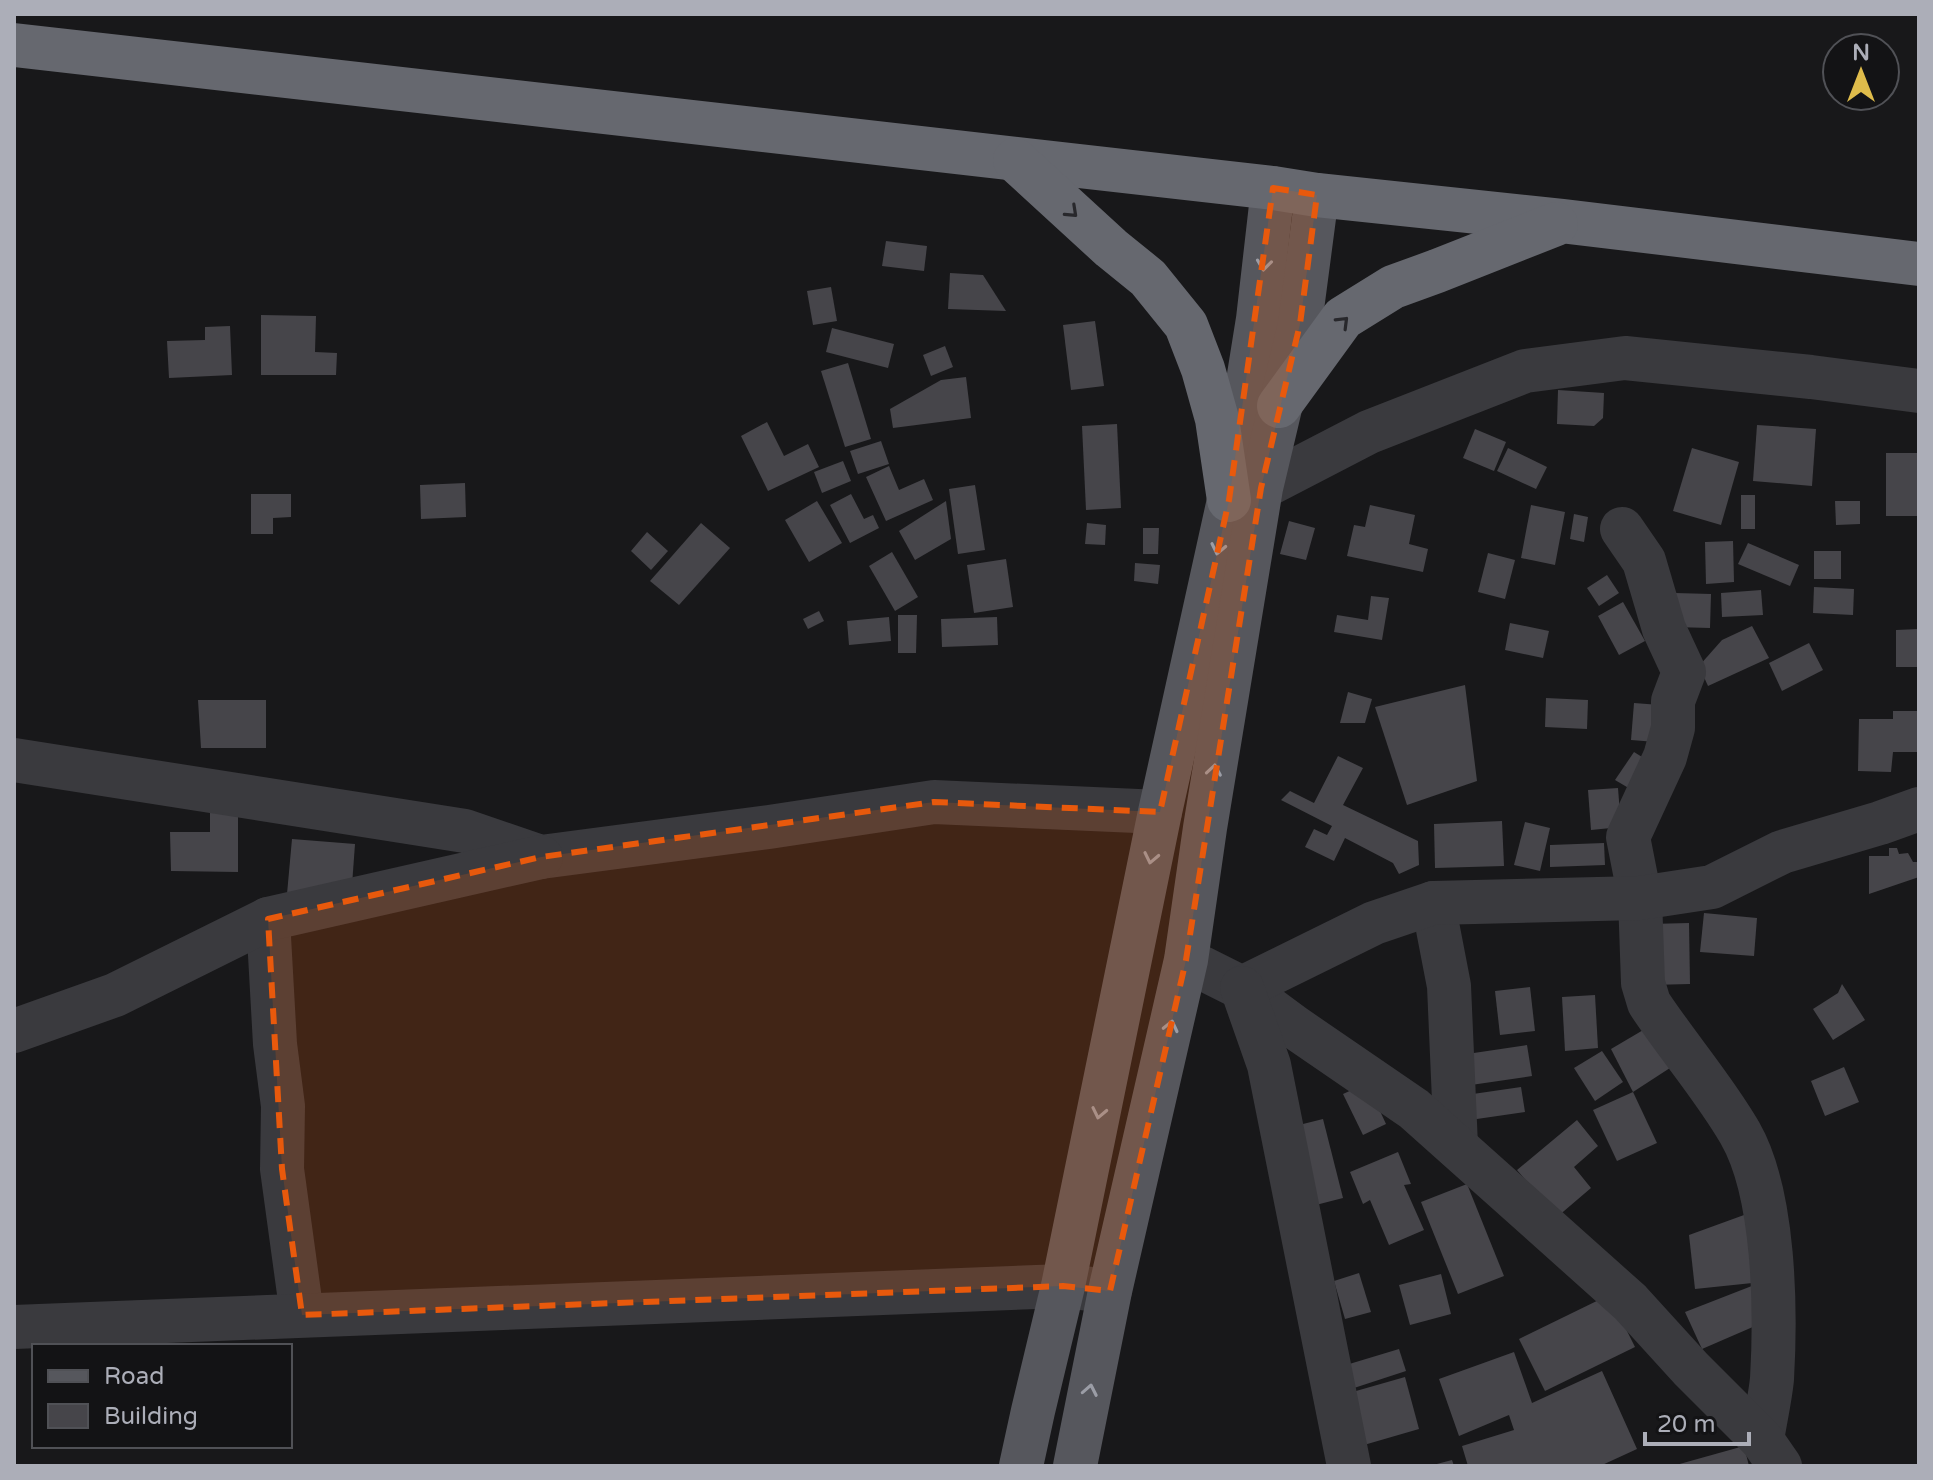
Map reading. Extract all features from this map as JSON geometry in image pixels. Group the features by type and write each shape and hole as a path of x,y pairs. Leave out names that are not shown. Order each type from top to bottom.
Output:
{"highway":[{"path":"14,45 1919,264"},
{"path":"1015,160 1148,278 1186,325 1245,494"},
{"path":"1279,406 1343,318 1393,287 1562,221"}],"main road":[{"path":"1075,1466 1110,1291 1186,960 1245,494 1258,319 1273,188"},
{"path":"1021,1466 1063,1286 1160,812 1245,494 1279,406 1300,324 1317,195"}],"street":[{"path":"1245,494 1369,432 1525,371 1625,358 1919,391"},
{"path":"1622,529 1644,561 1664,629 1684,672 1673,701 1673,728 1665,757 1628,837 1640,898 1643,983 1649,1003 1742,1136 1756,1174 1766,1212 1774,1308 1771,1453"},
{"path":"14,760 465,831 541,857"},
{"path":"14,1031 115,995 268,919 541,857 934,802 1160,812"},
{"path":"1242,988 1374,923 1433,903 1640,898 1712,887 1782,852 1919,809"},
{"path":"1433,903 1449,986 1456,1146"},
{"path":"268,919 275,1044 283,1106 282,1169 302,1315"},
{"path":"1186,960 1242,988 1414,1109 1630,1302 1771,1453"},
{"path":"1242,988 1269,1065 1349,1466"},
{"path":"14,1327 1063,1286 1110,1291"}],"highlighted area":[{"path":"1273,188 1317,195 1300,324 1261,488 1186,960 1110,1291 1063,1286 302,1315 282,1169 268,919 541,857 934,802 1160,812 1229,500"}],"building":[{"path":"886,241 927,246 924,271 882,266"},
{"path":"950,273 983,275 1006,311 948,309"},
{"path":"831,287 837,321 813,325 807,291"},
{"path":"261,315 316,316 315,352 337,353 336,375 261,375"},
{"path":"1095,321 1104,386 1071,390 1063,325"},
{"path":"230,326 232,375 169,378 167,341 205,340 205,327"},
{"path":"832,328 894,344 888,368 826,352"},
{"path":"945,346 953,367 931,376 923,355"},
{"path":"848,363 871,439 845,447 821,371"},
{"path":"966,377 971,418 893,428 890,409 941,380"},
{"path":"1558,390 1604,393 1603,418 1594,426 1557,424"},
{"path":"767,422 784,456 808,444 819,467 768,491 741,436"},
{"path":"1117,424 1121,508 1086,510 1082,426"},
{"path":"1757,425 1816,429 1812,486 1753,481"},
{"path":"1475,429 1506,442 1494,471 1463,458"},
{"path":"881,441 889,464 858,474 850,451"},
{"path":"1508,448 1547,467 1536,489 1497,471"},
{"path":"1692,448 1739,462 1721,525 1673,511"},
{"path":"1886,453 1919,453 1919,516 1886,516"},
{"path":"843,461 851,481 822,493 814,472"},
{"path":"889,466 899,490 924,479 933,500 886,521 866,477"},
{"path":"465,483 466,517 421,519 420,485"},
{"path":"975,485 985,550 958,554 949,489"},
{"path":"251,494 291,494 291,517 273,518 273,534 251,534"},
{"path":"851,494 864,519 873,515 879,528 850,543 830,505"},
{"path":"1741,495 1755,495 1755,529 1741,529"},
{"path":"817,501 842,543 809,562 785,520"},
{"path":"946,501 951,539 915,560 899,531"},
{"path":"1835,501 1860,501 1860,524 1836,525"},
{"path":"1370,505 1415,515 1409,544 1428,549 1423,572 1347,556 1354,525 1365,527"},
{"path":"1531,505 1565,512 1555,565 1521,558"},
{"path":"1574,514 1588,517 1584,542 1570,539"},
{"path":"1289,521 1315,528 1306,560 1280,554"},
{"path":"701,523 730,548 679,605 650,581"},
{"path":"1087,523 1106,525 1105,545 1085,544"},
{"path":"1143,528 1159,528 1158,554 1143,554"},
{"path":"647,532 668,551 651,570 631,551"},
{"path":"1733,541 1734,582 1706,584 1705,542"},
{"path":"1748,543 1799,565 1790,586 1738,564"},
{"path":"1814,551 1841,551 1841,579 1814,579"},
{"path":"892,552 918,597 895,611 869,566"},
{"path":"1488,553 1515,560 1505,599 1478,592"},
{"path":"1006,559 1013,607 974,613 967,565"},
{"path":"1135,563 1160,565 1158,584 1134,581"},
{"path":"1607,575 1619,593 1599,606 1587,588"},
{"path":"1814,587 1854,589 1853,615 1813,613"},
{"path":"1761,590 1763,615 1722,617 1721,593"},
{"path":"1675,593 1711,594 1710,628 1674,627"},
{"path":"1371,596 1389,598 1382,640 1334,632 1337,615 1368,620"},
{"path":"1623,602 1645,641 1619,655 1598,616"},
{"path":"819,611 824,621 808,629 803,619"},
{"path":"898,615 917,615 916,653 898,653"},
{"path":"889,617 891,641 849,645 847,621"},
{"path":"997,617 998,645 942,647 941,619"},
{"path":"1510,623 1549,631 1543,658 1505,650"},
{"path":"1752,626 1769,658 1708,686 1699,666 1722,640"},
{"path":"1919,629 1919,667 1896,667 1896,630"},
{"path":"1809,643 1823,670 1782,691 1769,663"},
{"path":"1465,685 1477,781 1407,805 1375,707"},
{"path":"1348,692 1372,699 1365,723 1340,723"},
{"path":"1546,698 1588,700 1587,729 1545,727"},
{"path":"198,700 266,700 266,748 201,748"},
{"path":"1634,703 1660,705 1656,742 1631,740"},
{"path":"1893,711 1919,711 1919,752 1893,752 1891,772 1858,771 1859,719 1893,719"},
{"path":"1634,752 1650,762 1632,790 1615,780"},
{"path":"1338,756 1363,768 1343,805 1418,841 1419,865 1399,874 1393,863 1345,838 1334,861 1305,847 1314,829 1327,835 1332,826 1281,800 1290,791 1314,803"},
{"path":"1618,788 1621,827 1591,830 1588,790"},
{"path":"210,796 238,796 238,872 171,871 170,832 210,832"},
{"path":"1502,821 1504,866 1435,868 1434,824"},
{"path":"1525,822 1550,828 1540,871 1514,865"},
{"path":"292,839 355,844 351,899 287,894"},
{"path":"1604,843 1605,865 1550,867 1550,845"},
{"path":"1889,848 1897,848 1899,854 1908,853 1913,862 1919,862 1919,877 1869,894 1869,856 1889,856"},
{"path":"1704,913 1757,918 1754,956 1700,952"},
{"path":"1689,923 1690,984 1651,985 1650,924"},
{"path":"1842,984 1865,1020 1833,1040 1813,1009 1838,993"},
{"path":"1530,987 1535,1031 1500,1035 1495,991"},
{"path":"1595,995 1598,1048 1565,1051 1562,997"},
{"path":"1650,1026 1673,1066 1633,1092 1611,1049"},
{"path":"1527,1045 1532,1076 1471,1085 1467,1054"},
{"path":"1602,1051 1623,1082 1595,1101 1574,1068"},
{"path":"1844,1067 1859,1102 1825,1116 1811,1081"},
{"path":"1367,1083 1386,1124 1363,1135 1343,1094"},
{"path":"1521,1087 1525,1112 1470,1120 1466,1095"},
{"path":"1633,1092 1657,1143 1617,1161 1593,1110"},
{"path":"1323,1119 1343,1198 1308,1207 1287,1128"},
{"path":"1577,1120 1598,1146 1574,1167 1591,1188 1557,1217 1517,1170"},
{"path":"1398,1152 1411,1184 1404,1185 1424,1230 1389,1245 1370,1200 1363,1204 1350,1172"},
{"path":"1467,1184 1504,1276 1458,1294 1421,1202"},
{"path":"1755,1211 1762,1282 1695,1289 1689,1235"},
{"path":"1359,1273 1371,1312 1345,1319 1334,1281"},
{"path":"1441,1274 1451,1314 1410,1325 1399,1285"},
{"path":"1762,1282 1762,1323 1702,1349 1685,1312"},
{"path":"1609,1295 1635,1347 1545,1391 1519,1339"},
{"path":"1399,1349 1406,1371 1354,1388 1346,1365"},
{"path":"1514,1352 1532,1403 1602,1371 1637,1449 1600,1466 1468,1466 1462,1446 1514,1430 1509,1415 1459,1436 1439,1379"},
{"path":"1405,1377 1419,1429 1357,1447 1342,1395"},
{"path":"1744,1446 1749,1466 1676,1466 1676,1465"},
{"path":"1452,1460 1454,1466 1433,1466 1433,1465"}]}
